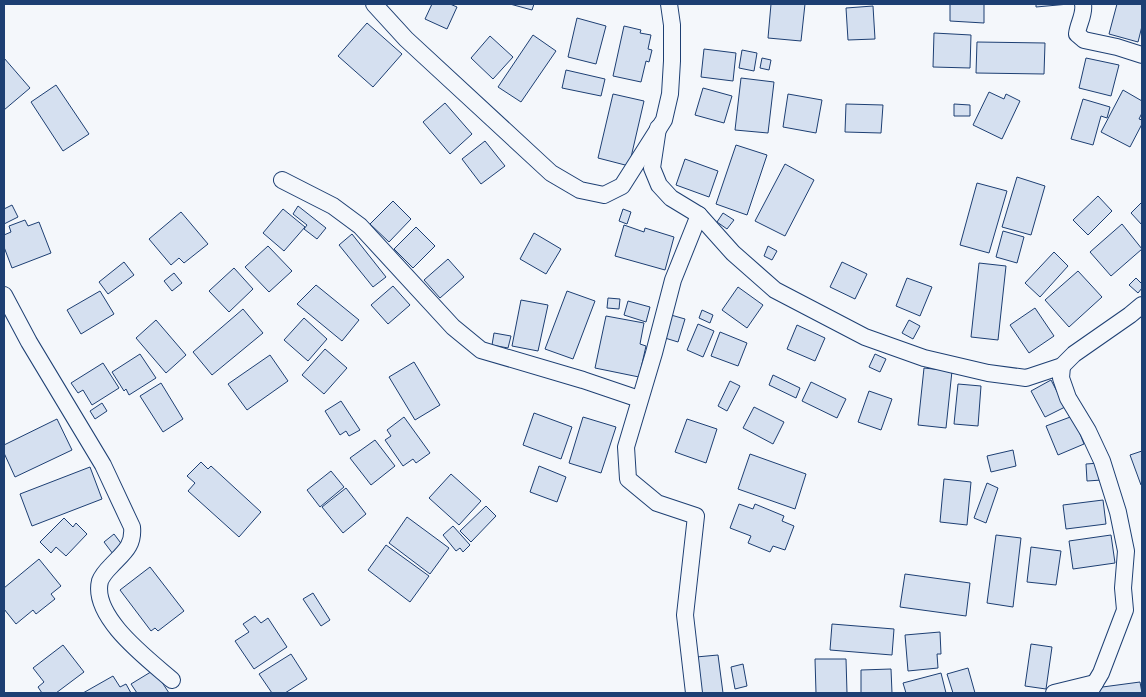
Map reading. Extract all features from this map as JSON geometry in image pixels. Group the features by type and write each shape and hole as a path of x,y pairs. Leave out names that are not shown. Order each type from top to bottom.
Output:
{"street":[{"path":"374,4 406,39 550,173 580,190 604,195 622,186 664,120 672,61 672,25 669,4"},
{"path":"1083,4 1084,10 1077,34 1084,40 1142,55"},
{"path":"658,128 652,168 659,185 670,198 699,215 733,253 776,290 865,337 924,358 988,373 1026,378 1062,366 1074,354 1142,305"},
{"path":"282,180 333,206 360,226 454,327 481,350 583,380 639,399"},
{"path":"694,693 685,615 696,516 657,503 628,479 626,447 673,280 699,215"},
{"path":"4,295 29,342 103,465 132,527 133,536 131,544 100,580 100,594 104,608 123,637 172,680"},
{"path":"1054,693 1092,688 1101,673 1125,610 1123,588 1126,550 1118,512 1102,460 1088,431 1068,398 1061,378 1062,366"}],"building":[{"path":"432,4 450,4 457,7 447,29 425,19"},
{"path":"510,4 534,4 532,10"},
{"path":"771,4 805,4 801,41 768,38"},
{"path":"950,4 984,4 984,23 950,21"},
{"path":"1036,4 1069,4 1036,7"},
{"path":"1117,4 1142,4 1142,26 1138,42 1109,34"},
{"path":"873,6 875,39 848,40 846,8"},
{"path":"577,18 606,26 596,64 568,57"},
{"path":"367,23 402,54 373,87 338,56"},
{"path":"624,26 641,30 640,33 651,35 648,49 652,50 649,62 646,61 641,82 613,76"},
{"path":"934,33 971,35 970,68 933,67"},
{"path":"533,35 556,51 521,102 498,87"},
{"path":"490,36 513,57 493,79 471,58"},
{"path":"977,42 1045,43 1044,74 976,73"},
{"path":"704,49 736,53 733,81 701,77"},
{"path":"742,50 757,53 754,71 739,68"},
{"path":"4,58 30,88 4,110"},
{"path":"762,58 771,60 769,70 760,68"},
{"path":"1086,58 1119,65 1111,96 1079,88"},
{"path":"566,70 605,79 601,96 562,88"},
{"path":"741,78 774,82 768,133 735,130"},
{"path":"56,85 89,134 63,151 31,102"},
{"path":"703,88 732,96 724,123 695,115"},
{"path":"1123,90 1142,101 1142,113 1139,119 1142,120 1142,124 1130,147 1101,132"},
{"path":"989,92 1004,99 1006,94 1020,101 1002,139 973,125"},
{"path":"613,94 644,101 629,166 598,158"},
{"path":"788,94 822,100 816,133 783,127"},
{"path":"1083,99 1110,107 1107,118 1101,116 1093,145 1071,139"},
{"path":"445,103 472,134 450,154 423,122"},
{"path":"846,104 883,105 881,133 845,132"},
{"path":"954,104 970,105 970,116 954,116"},
{"path":"485,141 505,166 481,184 462,159"},
{"path":"736,145 767,155 747,215 716,204"},
{"path":"685,159 718,171 709,197 676,185"},
{"path":"785,164 814,180 785,236 755,221"},
{"path":"1017,177 1045,186 1031,235 1002,227"},
{"path":"977,183 1007,191 989,253 960,245"},
{"path":"1098,196 1112,211 1088,235 1073,220"},
{"path":"393,201 411,219 389,242 370,224"},
{"path":"1142,202 1142,225 1131,213"},
{"path":"12,205 18,217 4,224 4,209"},
{"path":"298,206 326,228 317,239 304,229 307,225 293,214"},
{"path":"283,209 305,227 284,251 263,233"},
{"path":"623,209 631,212 627,224 619,221"},
{"path":"181,212 208,244 184,263 179,258 171,265 149,239"},
{"path":"723,213 734,220 727,229 717,222"},
{"path":"25,220 28,226 39,222 51,253 12,268 4,247 4,235 11,232 9,226"},
{"path":"1122,224 1142,249 1111,276 1090,252"},
{"path":"624,225 644,232 645,228 674,237 665,270 615,256"},
{"path":"416,227 435,246 413,268 394,249"},
{"path":"1003,231 1024,237 1017,263 996,257"},
{"path":"534,233 561,249 546,274 520,259"},
{"path":"352,234 386,277 373,287 339,245"},
{"path":"268,246 292,271 269,292 245,267"},
{"path":"768,246 777,251 772,260 764,256"},
{"path":"1054,252 1068,266 1040,297 1025,283"},
{"path":"448,259 464,277 440,298 424,280"},
{"path":"124,262 134,275 108,294 99,282"},
{"path":"842,262 867,274 855,299 830,287"},
{"path":"979,263 1006,266 998,340 971,337"},
{"path":"234,268 253,289 229,312 209,291"},
{"path":"1078,271 1102,297 1069,327 1045,300"},
{"path":"174,273 182,283 172,291 164,281"},
{"path":"907,278 932,287 920,316 896,306"},
{"path":"1136,278 1142,284 1142,288 1138,293 1129,285"},
{"path":"316,285 359,320 342,341 297,304"},
{"path":"393,286 410,305 388,324 371,305"},
{"path":"738,287 763,305 747,328 722,310"},
{"path":"100,291 114,314 81,334 67,310"},
{"path":"567,291 595,301 573,359 545,349"},
{"path":"608,298 620,299 619,309 607,308"},
{"path":"521,300 548,305 538,351 512,346"},
{"path":"628,301 650,307 646,322 624,315"},
{"path":"1035,308 1054,336 1029,353 1010,325"},
{"path":"243,309 263,333 212,375 193,352"},
{"path":"702,310 713,315 710,323 699,318"},
{"path":"671,315 685,319 678,342 665,338"},
{"path":"606,316 644,323 640,344 646,346 639,377 595,368"},
{"path":"304,318 327,339 308,361 284,340"},
{"path":"156,320 186,355 166,373 136,338"},
{"path":"909,320 920,326 913,339 902,333"},
{"path":"698,324 714,331 703,357 687,350"},
{"path":"797,325 825,338 815,361 787,349"},
{"path":"720,332 747,343 738,366 711,356"},
{"path":"494,333 511,336 508,348 492,345"},
{"path":"325,349 347,368 324,394 302,375"},
{"path":"140,354 156,378 129,395 126,389 124,391 112,372"},
{"path":"875,354 886,359 880,372 869,367"},
{"path":"270,355 288,381 247,410 228,384"},
{"path":"414,362 440,405 415,420 389,377"},
{"path":"103,363 119,388 92,405 83,390 78,393 71,383"},
{"path":"924,368 952,371 946,428 918,425"},
{"path":"773,375 800,388 796,398 769,385"},
{"path":"1051,380 1065,407 1045,417 1031,391"},
{"path":"730,381 740,386 727,411 718,406"},
{"path":"811,382 846,399 837,418 802,401"},
{"path":"161,383 183,419 163,432 140,396"},
{"path":"958,384 981,386 978,426 954,424"},
{"path":"869,391 892,399 881,430 858,422"},
{"path":"341,401 360,430 349,436 346,431 340,435 325,411"},
{"path":"102,403 107,411 95,419 90,411"},
{"path":"754,407 784,422 773,444 743,428"},
{"path":"534,413 572,427 561,459 523,445"},
{"path":"1073,416 1084,444 1058,455 1046,426"},
{"path":"404,417 430,453 416,463 413,459 403,466 385,440 391,436 387,430"},
{"path":"583,417 616,427 601,473 569,463"},
{"path":"57,419 72,450 15,477 4,453 4,445"},
{"path":"687,419 717,429 706,463 675,452"},
{"path":"375,440 395,466 371,485 350,458"},
{"path":"1013,450 1016,466 991,472 987,456"},
{"path":"1142,451 1142,484 1141,485 1130,455"},
{"path":"750,454 806,474 795,509 738,489"},
{"path":"201,462 208,469 211,466 261,512 239,537 188,491 195,483 187,476"},
{"path":"1100,463 1102,480 1087,481 1086,464"},
{"path":"539,466 566,477 557,502 530,492"},
{"path":"90,467 102,499 32,526 20,494"},
{"path":"331,471 344,487 320,507 307,490"},
{"path":"451,474 481,501 459,525 429,498"},
{"path":"944,479 971,482 967,525 940,522"},
{"path":"987,483 998,488 986,523 974,518"},
{"path":"346,488 366,514 343,533 322,507"},
{"path":"1103,500 1106,524 1066,529 1063,505"},
{"path":"739,504 753,509 755,504 784,516 782,521 794,526 785,550 773,546 770,552 748,543 751,536 730,528"},
{"path":"486,506 496,516 471,542 460,531"},
{"path":"407,517 449,548 430,574 389,543"},
{"path":"64,518 73,527 76,523 87,534 66,556 56,547 51,553 40,542"},
{"path":"453,526 470,545 463,552 460,548 456,551 443,535"},
{"path":"114,534 123,546 113,554 104,542"},
{"path":"996,535 1021,538 1013,607 987,603"},
{"path":"1111,535 1115,563 1073,569 1069,541"},
{"path":"386,545 429,576 410,602 368,570"},
{"path":"1031,547 1061,551 1056,585 1027,582"},
{"path":"39,559 61,586 51,594 55,599 36,614 33,610 16,624 4,609 4,588"},
{"path":"150,567 184,611 158,631 155,628 151,631 120,590"},
{"path":"905,574 970,583 966,616 900,607"},
{"path":"313,593 330,620 321,626 303,599"},
{"path":"255,616 261,623 268,618 287,647 254,669 235,641 249,632 243,624"},
{"path":"832,624 894,629 892,655 830,650"},
{"path":"940,632 941,654 937,654 938,668 908,671 905,635"},
{"path":"1031,644 1052,647 1046,689 1025,686"},
{"path":"63,645 84,672 56,693 42,693 38,687 44,682 33,668"},
{"path":"291,654 307,679 285,693 272,693 259,674"},
{"path":"718,655 723,693 701,693 696,657"},
{"path":"815,659 846,659 847,693 816,693"},
{"path":"743,664 747,686 735,689 731,667"},
{"path":"968,668 975,693 953,693 947,674"},
{"path":"891,669 892,693 861,693 861,670"},
{"path":"154,670 169,693 137,693 131,684"},
{"path":"941,673 946,693 906,693 903,683"},
{"path":"113,676 120,687 126,684 131,693 83,693"},
{"path":"1140,682 1142,693 1096,693 1095,688"}]}
